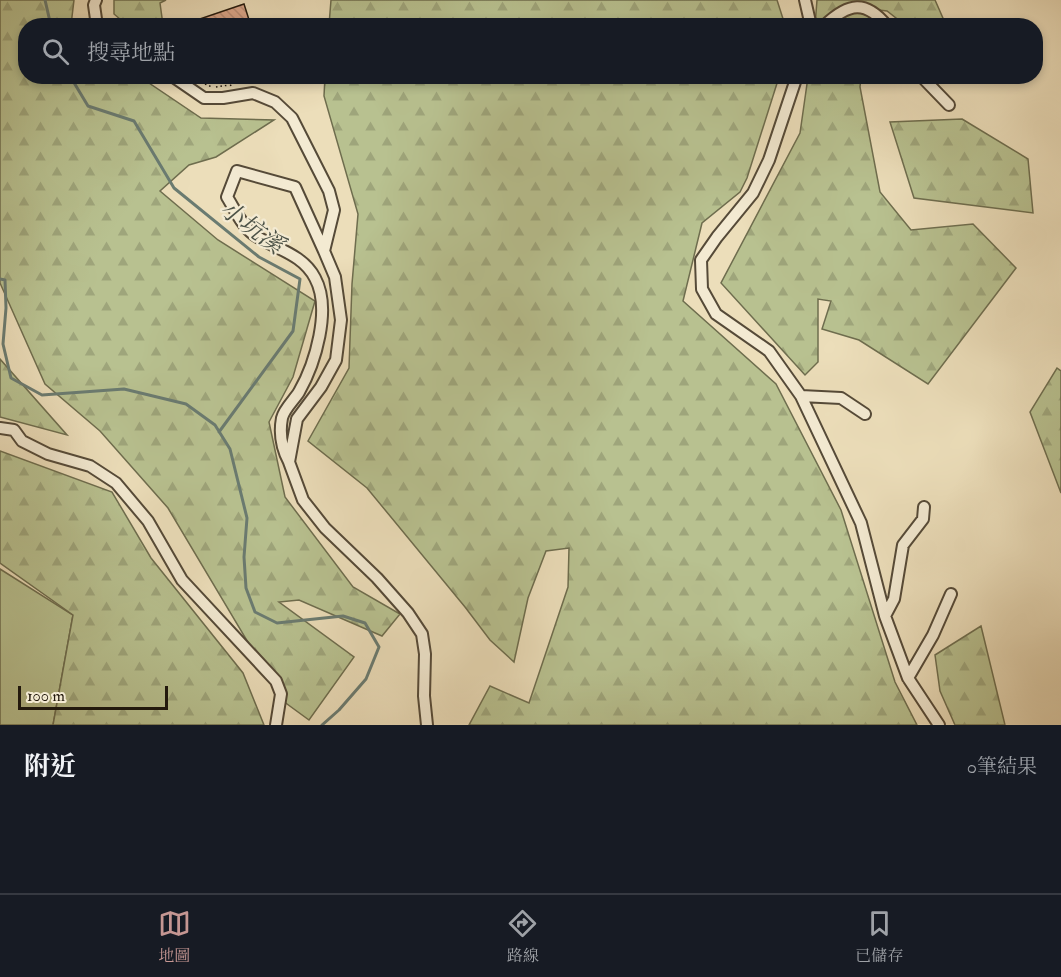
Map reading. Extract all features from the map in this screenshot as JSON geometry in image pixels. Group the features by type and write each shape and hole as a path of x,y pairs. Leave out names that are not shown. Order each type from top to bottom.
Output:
{"street":[{"path":"96,0 94,5 96,18"},
{"path":"805,0 809,18"},
{"path":"833,18 860,3 873,7 881,18"},
{"path":"184,84 204,98 223,98 253,93 275,102 292,118 329,191 334,210 324,251"},
{"path":"794,84 769,160 753,193 701,260 702,289 716,314 770,351 801,396 861,523 885,616 908,678 939,725"},
{"path":"929,84 949,105"},
{"path":"289,462 297,419 321,387 336,360 341,320 334,277 295,187 237,171 227,197 251,232 272,246 298,257 316,278 321,301 318,351 299,392 282,416 282,448 303,500 325,528 377,578 422,634 425,654 424,696 427,725"},
{"path":"801,396 841,398 866,414"},
{"path":"0,428 14,430 22,441 48,454 90,466 116,483 148,521 182,580 276,681 281,694 276,725"},
{"path":"885,616 894,599 903,545 923,519 924,507"},
{"path":"908,678 933,635 951,594"}],"path":[{"path":"205,84 213,87 230,84 236,95"}],"green space":[{"path":"0,0 74,0 72,18 18,18 18,84 150,84 201,118 274,120 216,157 189,165 160,191 218,240 315,301 293,377 269,422 285,497 353,587 400,614 382,636 299,600 279,602 354,657 309,720 283,701 168,508 100,431 45,384 0,283"},
{"path":"114,0 166,0 160,3 162,18 119,18 114,14"},
{"path":"331,0 777,0 783,18 330,18"},
{"path":"817,0 935,0 943,18 896,18 887,11 871,9 869,18 816,18"},
{"path":"325,84 777,84 747,178 740,192 702,223 683,301 776,384 841,510 895,682 917,725 469,725 490,686 529,703 568,587 569,548 546,551 528,598 514,662 490,640 367,488 308,441 349,368 352,284 358,214 324,96"},
{"path":"807,84 860,84 880,192 911,230 973,224 1016,268 928,384 859,340 822,329 831,301 818,299 818,362 805,375 721,283 800,133"},
{"path":"962,119 1028,159 1033,213 914,198 890,122"},
{"path":"0,359 67,435 0,417"},
{"path":"1057,368 1061,371 1061,493 1030,412"},
{"path":"0,451 112,492 151,558 243,673 264,725 53,725 73,615 0,563"},
{"path":"0,569 73,615 53,725 0,725"},
{"path":"981,626 1005,725 955,725 940,691 935,655"}],"building":[{"path":"244,4 248,18 203,18"}],"waterway":[{"name":"小坑溪","path":"45,0 49,18"},
{"name":"小坑溪","path":"75,84 88,106 134,121 174,188 259,257 300,279 293,331 219,432"},
{"name":"小坑溪","path":"0,279 5,280 6,308 3,344 11,378 42,395 124,389 186,404 215,425 230,449 247,518 244,557 246,588 255,612 277,623 343,616 365,623 379,647 366,679 339,710 322,725"}]}
